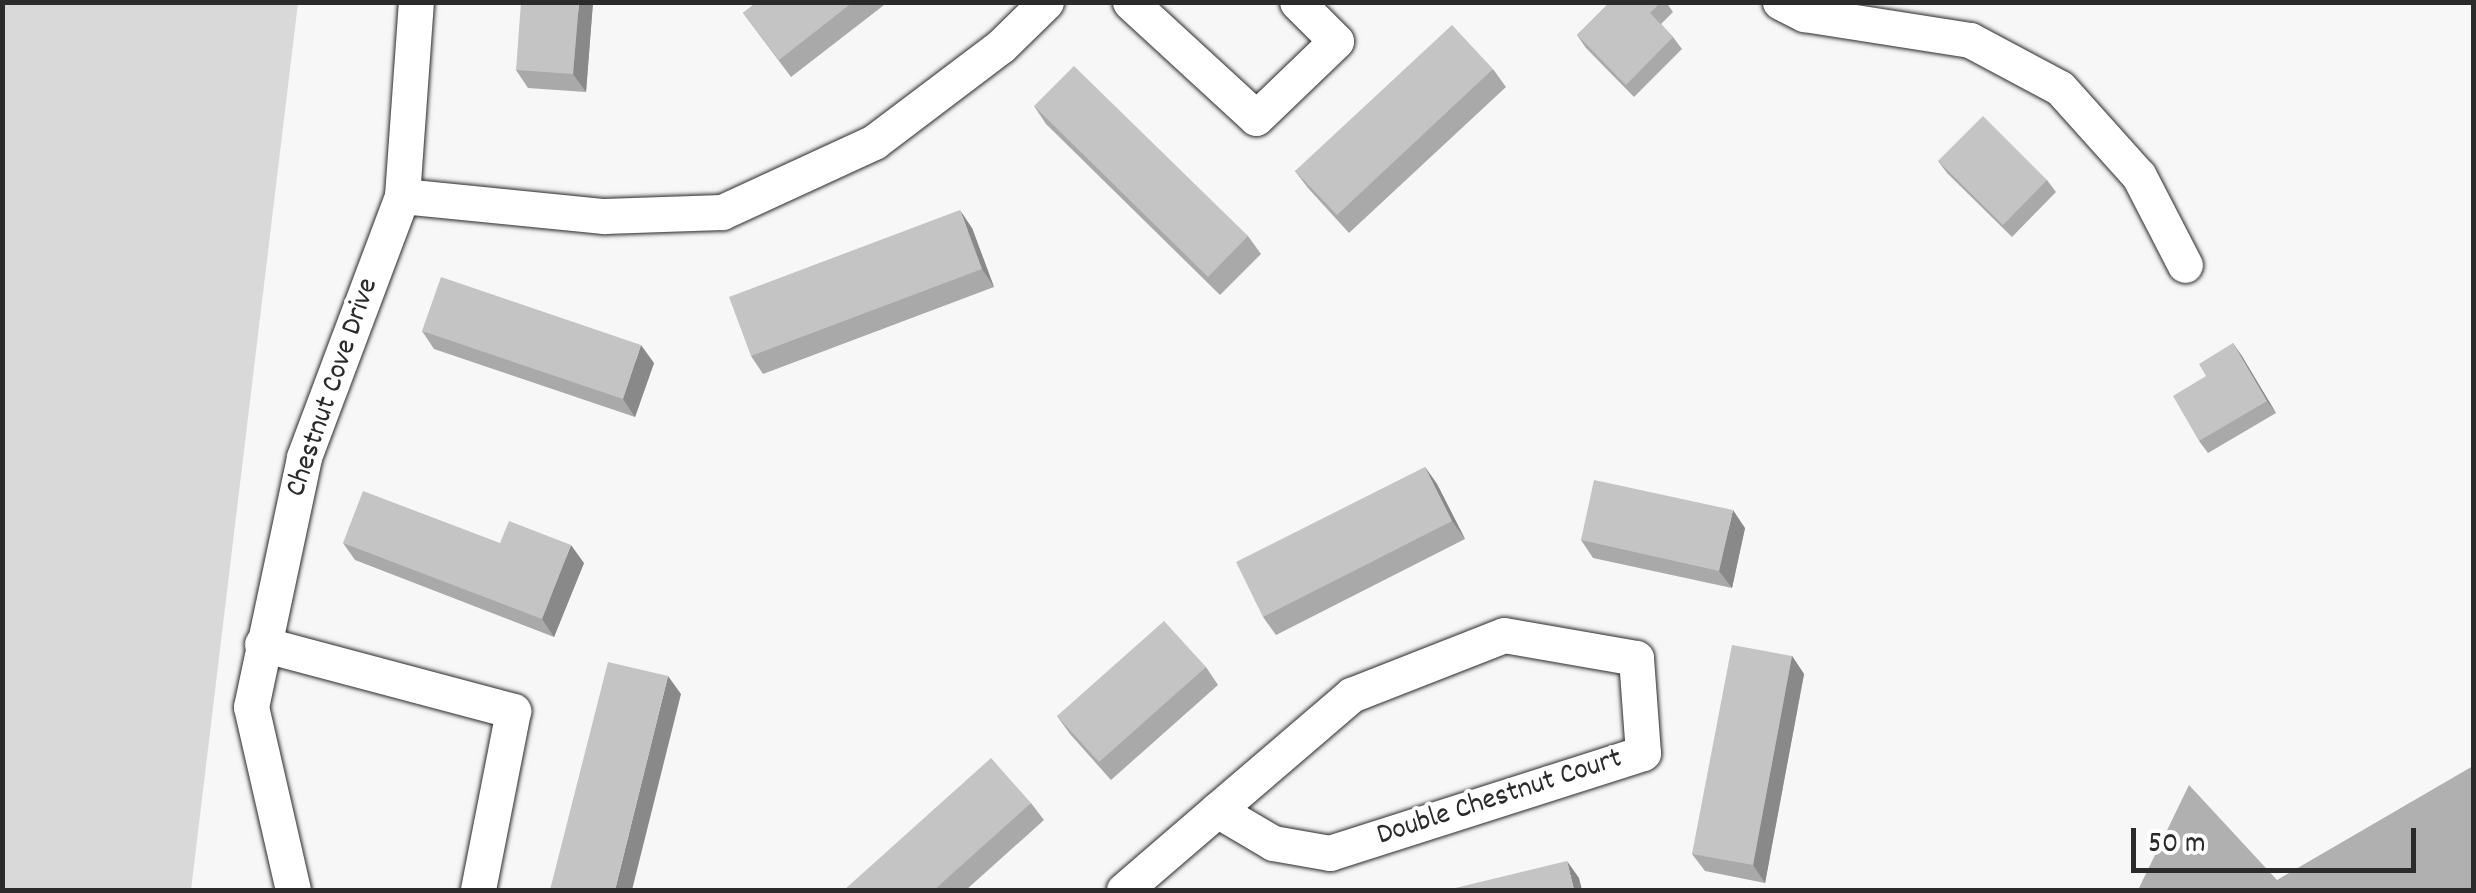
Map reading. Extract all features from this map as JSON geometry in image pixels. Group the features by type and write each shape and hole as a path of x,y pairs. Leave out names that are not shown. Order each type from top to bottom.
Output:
{"street":[{"name":"Chestnut Cove Drive","path":"293,890 251,707 304,457 402,196 416,2"},
{"path":"402,196 604,216 722,212 874,142 1001,46 1046,2"},
{"path":"1130,2 1256,118 1336,41 1296,2"},
{"path":"1780,2 1804,14 1970,40 2060,88 2140,176 2185,265"},
{"name":"Double Chestnut Court","path":"1124,890 1351,694 1504,635 1636,658 1643,753 1330,853 1273,843 1217,810"},
{"path":"262,644 513,711 478,890"}],"shaded area":[{"path":"2,3 298,3 191,890 3,890"},
{"path":"2473,766 2473,890 2138,890 2189,785 2277,880"}],"building":[{"path":"521,2 579,2 573,74 516,70"},
{"path":"757,2 853,2 779,60 743,13"},
{"path":"1610,2 1661,2 1650,13 1673,37 1626,85 1577,35"},
{"path":"1452,25 1493,69 1337,215 1295,171"},
{"path":"1074,66 1248,236 1208,277 1034,106"},
{"path":"1983,116 2047,180 2003,225 1938,161"},
{"path":"960,210 982,269 751,356 729,297"},
{"path":"441,277 641,345 623,399 422,331"},
{"path":"2233,343 2267,401 2199,441 2173,396 2206,376 2199,364"},
{"path":"1425,467 1452,521 1263,617 1236,562"},
{"path":"1594,480 1733,510 1719,571 1581,540"},
{"path":"363,491 500,543 509,521 571,545 542,619 343,543"},
{"path":"1164,621 1206,667 1099,762 1057,716"},
{"path":"1732,645 1792,656 1753,865 1692,854"},
{"path":"608,662 668,676 615,890 550,890"},
{"path":"991,758 1031,803 934,890 844,890"},
{"path":"1567,861 1574,890 1447,890"}]}
